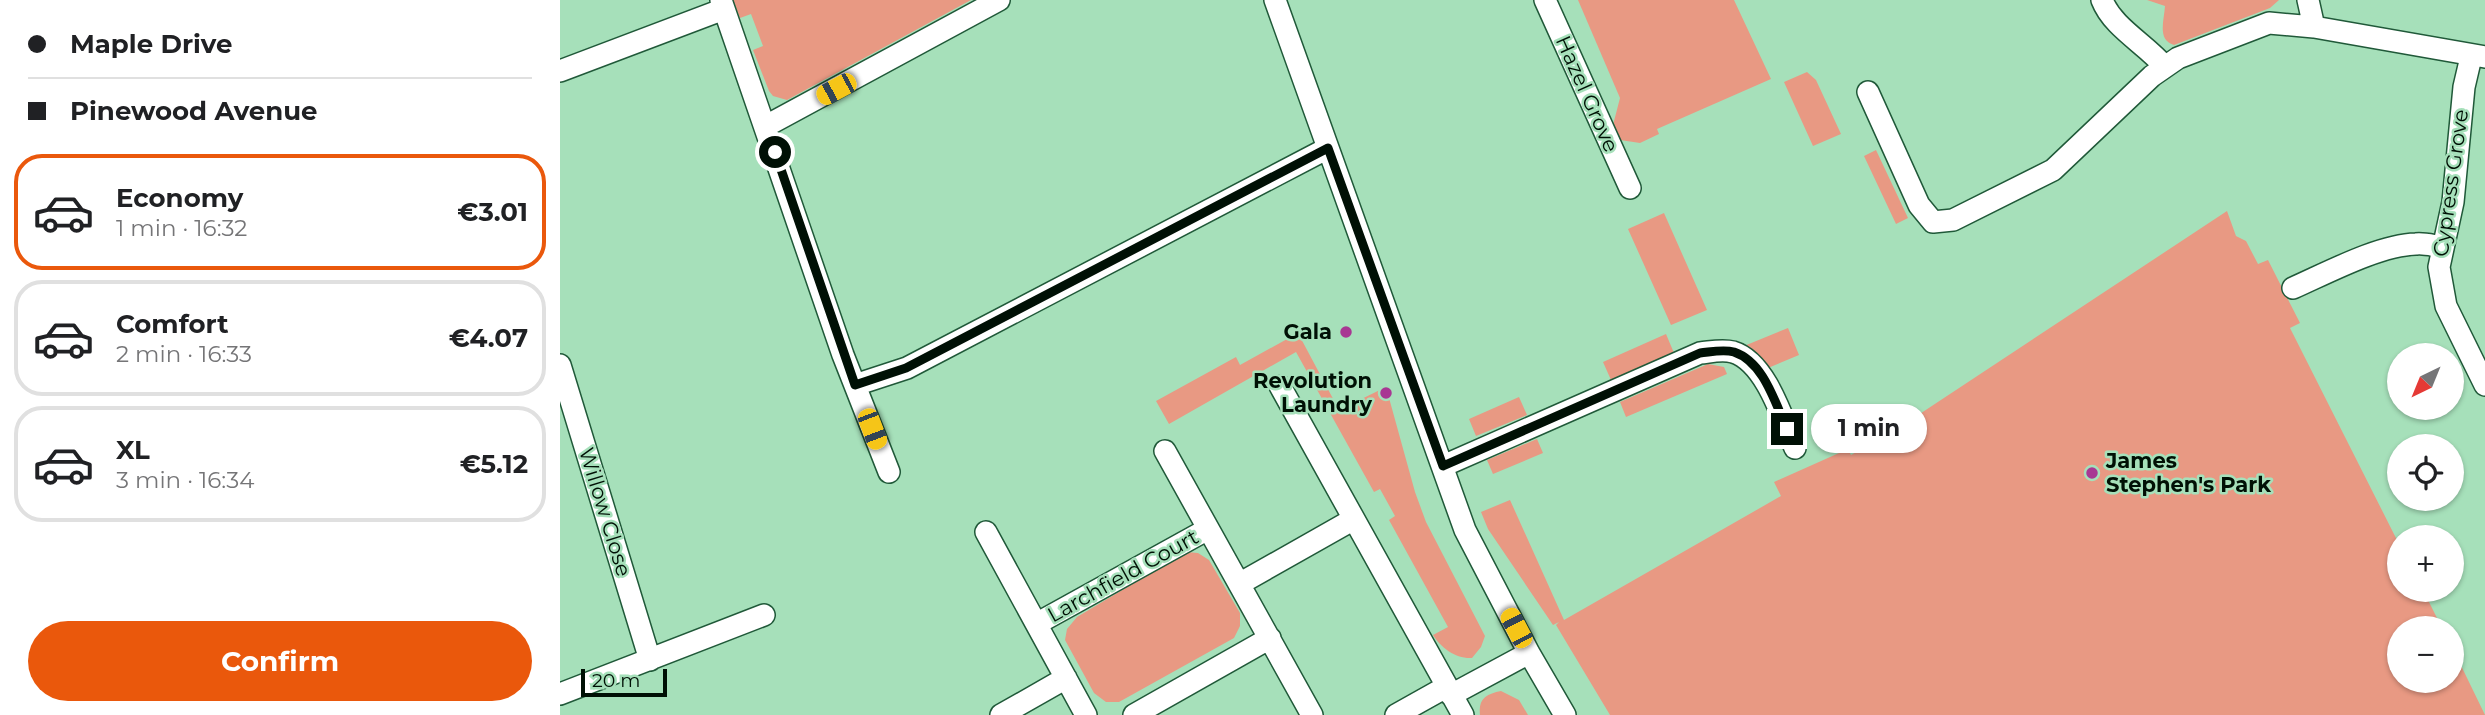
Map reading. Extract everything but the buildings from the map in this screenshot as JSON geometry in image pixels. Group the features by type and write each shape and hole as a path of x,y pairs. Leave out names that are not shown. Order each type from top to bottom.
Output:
{"street":[{"path":"766,127 999,0"},
{"path":"1275,0 1465,530 1528,653 1566,715"},
{"name":"Hazel Grove","path":"1545,0 1630,188"},
{"path":"2102,0 2107,13 2153,52 2165,67"},
{"path":"2308,0 2315,27"},
{"path":"560,71 722,5 855,385 889,472"},
{"path":"1868,92 1919,205 1933,222 1953,220 2053,170 2152,76 2178,58 2269,23 2315,27 2478,57"},
{"name":"Cypress Grove","path":"2478,57 2464,87 2453,202 2439,267 2446,306 2485,385"},
{"path":"855,385 906,368 1328,148"},
{"path":"2292,288 2350,262 2387,250 2415,244 2443,247"},
{"path":"1443,466 1700,353 1722,350 1736,353 1757,369 1795,448"},
{"name":"Willow Close","path":"560,365 650,660"},
{"path":"1280,386 1463,715"},
{"name":"Larchfield Court","path":"1165,452 1312,715"},
{"path":"1239,584 1354,519"},
{"name":"Larchfield Court","path":"1038,623 1208,529"},
{"name":"Larchfield Court","path":"986,532 1086,715"},
{"path":"560,694 764,615"},
{"path":"1134,715 1270,638"},
{"path":"1396,715 1528,653"},
{"path":"1001,715 1066,678"}],"shaded area":[{"path":"733,0 971,0 787,100 773,96 769,91 753,50 763,46 751,14 740,18"},
{"path":"1578,0 1734,0 1771,79 1657,129 1659,134 1640,143 1620,140 1613,125 1620,98"},
{"path":"2147,0 2279,0 2270,8 2174,45 2165,39 2163,34 2165,6"},
{"path":"1807,72 1816,80 1841,134 1813,146 1784,82"},
{"path":"1876,150 1908,218 1896,224 1864,156"},
{"name":"James Stephen's Park","path":"2227,211 2236,236 2246,241 2258,264 2268,260 2300,323 2290,328 2389,525 2387,525 2387,602 2429,602 2436,616 2387,616 2387,693 2464,693 2464,672 2485,715 1610,715 1556,625 1559,622 1553,625 1488,529 1481,512 1510,500 1564,620 1781,496 1774,482 1848,449 1851,455 1897,429"},
{"path":"1664,213 1707,310 1671,325 1628,229"},
{"path":"1788,328 1799,355 1768,368 1744,346"},
{"path":"1298,333 1339,410 1386,387 1426,522 1485,636 1481,647 1472,658 1449,652 1433,635 1448,627 1389,520 1395,516 1380,489 1374,492 1296,352 1169,424 1156,401 1236,357 1240,365"},
{"path":"1666,334 1674,353 1611,380 1603,362"},
{"path":"1708,364 1724,367 1727,374 1626,417 1620,402"},
{"path":"1519,397 1527,415 1476,436 1469,419"},
{"path":"1537,439 1543,453 1493,474 1487,460"},
{"path":"1186,552 1198,553 1209,560 1240,613 1240,626 1234,638 1119,702 1106,702 1094,693 1065,640 1067,629 1077,617"},
{"path":"1501,691 1519,700 1528,715 1480,715 1480,705 1484,698"}],"place":[{"name":"Gala","path":"1346,332"},
{"name":"Revolution Laundry","path":"1386,393"},
{"name":"James Stephen's Park","path":"2092,473"}],"route":[{"path":"775,152 855,385 906,368 1328,148 1443,466 1700,353 1722,350 1736,353 1757,369 1787,429"}]}
